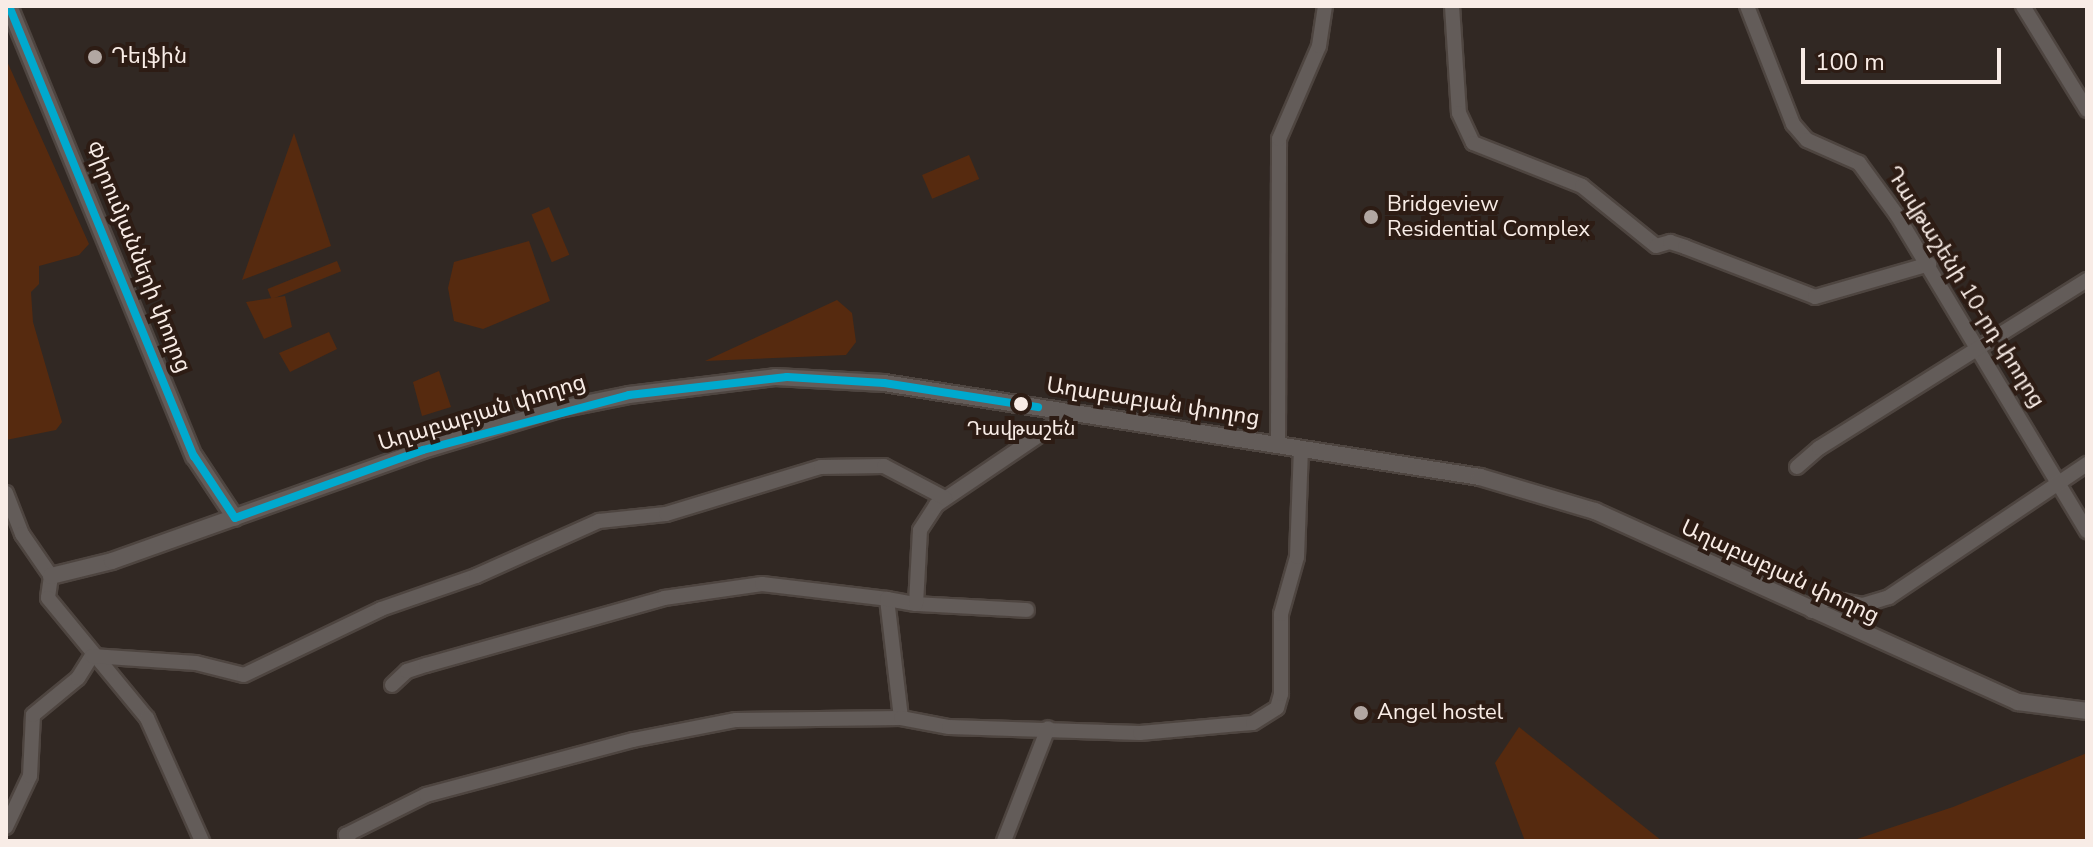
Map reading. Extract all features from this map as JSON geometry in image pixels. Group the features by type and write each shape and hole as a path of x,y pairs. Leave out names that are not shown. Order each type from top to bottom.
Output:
{"street":[{"name":"Փիրումյանների փողոց","path":"9,6 194,456 235,518"},
{"path":"1278,444 1279,139 1319,46 1325,6"},
{"path":"1452,6 1459,113 1473,143 1582,186 1656,246 1670,242 1815,297 1929,264"},
{"name":"Դավթաշենի 10-րդ փողոց","path":"1747,6 1793,124 1807,140 1859,163 1980,345 2087,531"},
{"path":"2023,6 2087,110"},
{"path":"1797,467 1980,345 2087,280"},
{"name":"Աղաբաբյան փողոց","path":"51,576 112,561 423,450 629,395 787,377 884,383 1480,477 1595,511 2018,702 2087,711"},
{"path":"916,604 920,530 945,498 1072,413"},
{"path":"349,841 346,835 426,795 633,740 736,720 901,718 949,727 1167,732 1253,723 1277,708 1281,614 1297,557 1301,448"},
{"path":"1812,611 1827,598 1863,605 1889,597 2087,464"},
{"path":"92,656 196,663 244,675 381,609 476,576 599,521 666,514 821,467 884,466 945,498"},
{"path":"6,493 22,534 51,576 48,598 92,656 147,718 202,841"},
{"path":"392,685 416,668 664,598 762,584 916,604 1027,610"},
{"path":"887,599 901,718"},
{"path":"6,827 30,776 33,715 78,678 92,656"},
{"path":"1004,841 1048,728"}],"shaded area":[{"path":"6,59 89,244 79,255 39,266 39,284 31,292 33,322 62,422 56,430 6,440"},
{"path":"294,133 331,246 242,280"},
{"path":"969,155 979,179 932,199 922,175"},
{"path":"549,207 569,255 552,262 532,214"},
{"path":"529,241 550,301 483,329 454,321 448,288 454,262"},
{"path":"337,261 341,271 272,299 267,289"},
{"path":"285,296 292,327 264,339 246,302"},
{"path":"837,300 852,313 856,342 846,355 705,361"},
{"path":"329,332 337,349 290,372 279,353"},
{"path":"439,371 451,407 422,416 413,382"},
{"path":"1519,727 1662,841 1525,841 1495,763"},
{"path":"2087,753 2087,841 1851,841 1953,807"}],"transit line":[{"path":"9,6 194,456 235,518"},
{"path":"235,518 423,450 629,395 787,377 884,383 1038,407"}],"place":[{"name":"Դելֆին","path":"95,57"},
{"name":"Bridgeview Residential Complex","path":"1371,217"},
{"name":"Դավթաշեն","path":"1021,404"},
{"name":"Angel hostel","path":"1361,713"}]}
